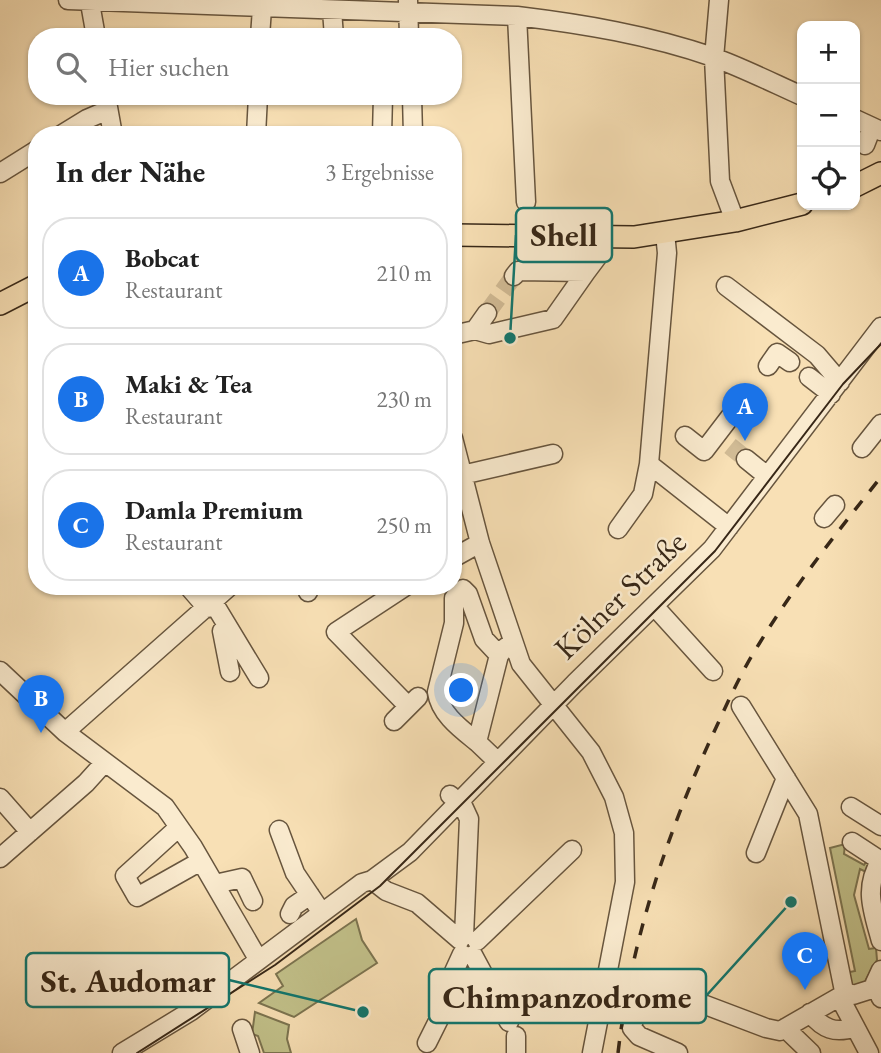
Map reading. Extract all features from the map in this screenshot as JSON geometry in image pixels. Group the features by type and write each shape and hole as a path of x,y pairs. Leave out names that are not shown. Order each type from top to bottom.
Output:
{"main road":[{"path":"860,184 881,173"},
{"path":"462,235 602,238 665,233 735,221 797,205"},
{"path":"0,304 28,290"}],"street":[{"path":"68,0 90,3 332,10 408,7 517,16 629,33 714,58 797,94"},
{"path":"90,3 94,28"},
{"path":"723,5 714,58 716,113 720,181 735,221"},
{"path":"408,7 409,28"},
{"path":"261,28 262,8"},
{"path":"332,10 333,28"},
{"path":"517,16 526,202"},
{"path":"75,126 104,105"},
{"path":"107,105 111,126"},
{"path":"256,126 258,105"},
{"path":"382,126 383,105"},
{"path":"412,105 414,126"},
{"path":"860,121 876,129 865,145"},
{"path":"0,173 28,156"},
{"path":"618,529 643,494 649,464 667,253 665,233"},
{"path":"462,333 475,330 489,334 553,319 601,251 602,238"},
{"path":"514,276 518,271 586,272"},
{"path":"726,286 817,355 836,388"},
{"path":"475,330 487,313"},
{"name":"Kölner Straße","path":"122,1053 191,1011 362,883 372,880 410,852 455,799 498,762 712,549 881,327"},
{"path":"768,366 777,353 790,362"},
{"path":"809,377 836,388"},
{"path":"685,436 704,451 723,440 730,417"},
{"path":"862,448 881,424"},
{"path":"553,454 462,475 511,641 532,682 591,752 603,773 614,797 625,845 625,881 592,1053"},
{"path":"746,459 767,476"},
{"path":"649,464 729,527"},
{"path":"462,553 480,543"},
{"path":"462,590 468,594 484,639 499,655"},
{"path":"199,595 213,607 259,678"},
{"path":"65,732 213,607 223,595"},
{"path":"392,595 336,632 413,702 394,720"},
{"path":"456,595 454,623 437,692 438,701 452,720 498,762"},
{"path":"213,607 230,672"},
{"path":"655,607 713,671"},
{"path":"477,743 499,655 511,641"},
{"path":"0,671 65,732 165,807 201,860 258,959"},
{"path":"741,706 810,821 843,996 869,1053"},
{"path":"0,858 105,762"},
{"path":"756,853 786,778"},
{"path":"0,798 30,832"},
{"path":"455,799 469,819 467,945"},
{"path":"851,807 881,826"},
{"path":"179,827 125,876 136,897 201,860"},
{"path":"279,830 288,858 322,913"},
{"path":"852,842 881,861 871,877 869,889 881,941"},
{"path":"428,1043 444,1009 441,1000 467,945 572,850"},
{"path":"215,884 242,878 253,901"},
{"path":"372,880 386,891 417,902 467,945 514,1037"},
{"path":"290,914 294,906 310,895"},
{"path":"678,1053 639,1036 632,1028 642,981 780,1031 843,996 878,993 876,977 881,970"},
{"path":"810,1013 828,1029 837,1031 855,1027"},
{"path":"785,1028 811,1053"},
{"path":"242,1029 250,1053"}],"shaded area":[{"path":"845,844 844,854 864,865 868,859 871,862 866,872 860,869 854,895 869,949 876,948 877,960 864,983 853,986 845,973 855,971 830,848"},
{"path":"356,919 362,940 377,963 294,1017 259,1003 283,986 276,974"},
{"path":"255,1012 289,1025 287,1039 291,1053 264,1053 258,1036 252,1034"}],"tunnel":[{"path":"487,313 514,276"},
{"path":"730,446 746,459"}],"tram line":[{"path":"137,1053 275,965 380,886 715,551 843,384 881,344"}],"railway":[{"path":"618,1053 632,970 653,890 680,811 734,688 787,601 881,477"}],"place":[{"name":"Shell","path":"510,338"},
{"name":"Bobcat","path":"745,441"},
{"name":"Maki & Tea","path":"41,733"},
{"name":"Chimpanzodrome","path":"791,902"},
{"name":"Damla Premium","path":"805,990"},
{"name":"St. Audomar","path":"363,1012"}]}
